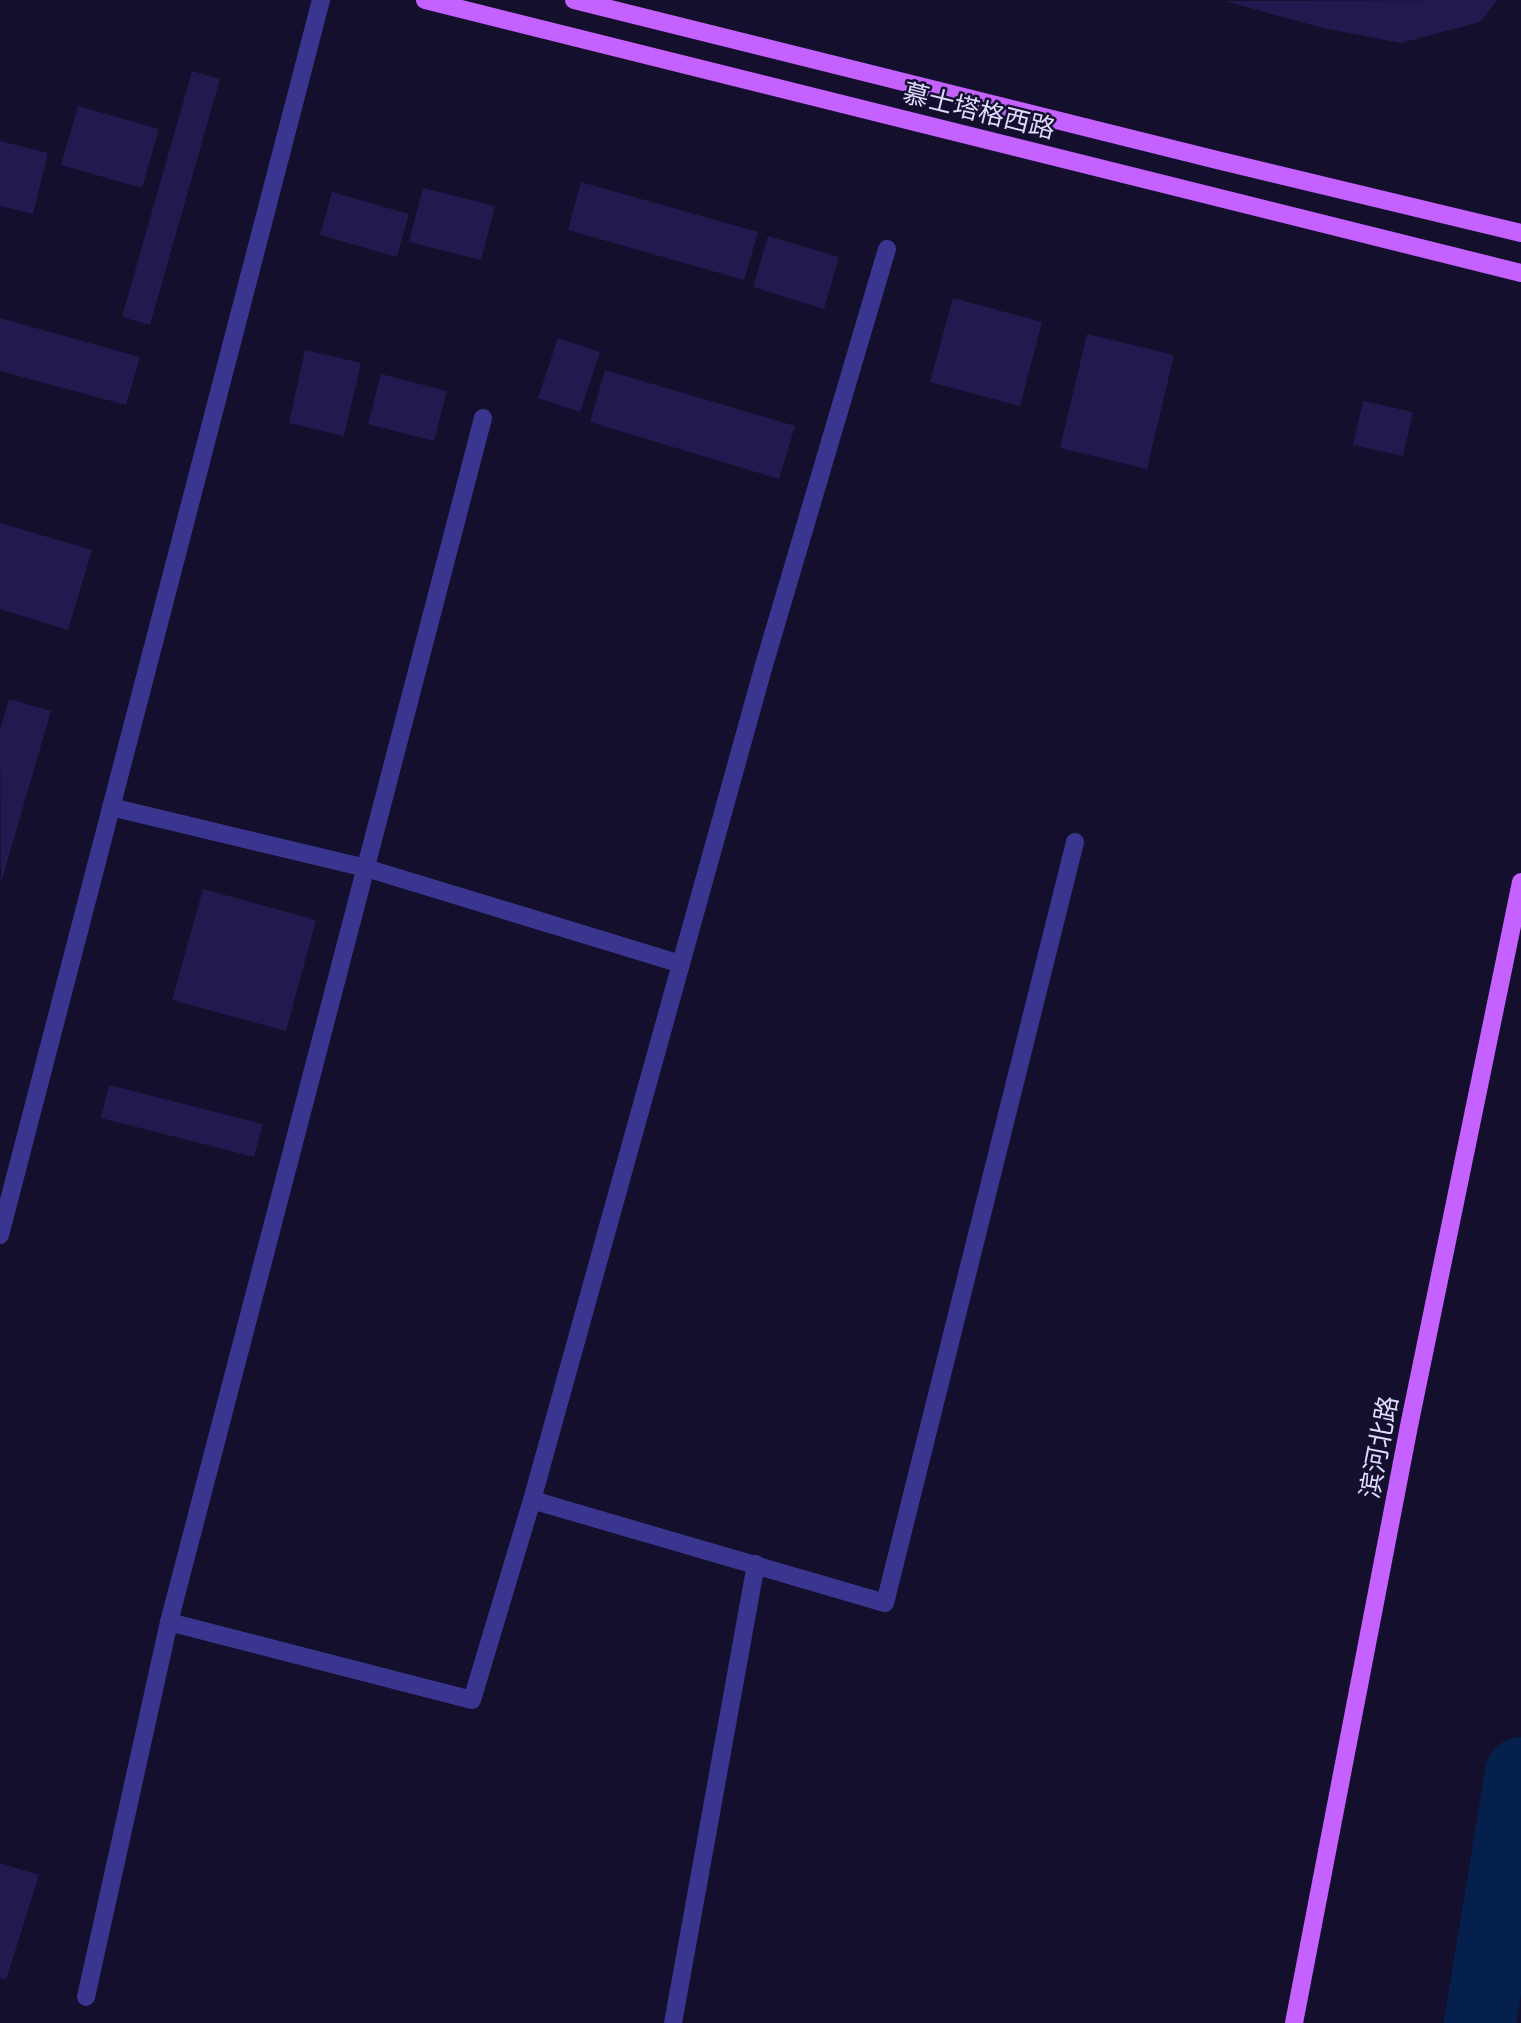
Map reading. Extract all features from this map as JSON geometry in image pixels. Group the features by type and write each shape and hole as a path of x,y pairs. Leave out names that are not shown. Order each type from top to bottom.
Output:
{"main road":[{"name":"慕士塔格西路","path":"425,0 1521,273"},
{"name":"慕士塔格西路","path":"573,0 1521,233"},
{"name":"滨河北路","path":"1294,2023 1409,1426 1521,882"}],"street":[{"path":"0,1235 321,0"},
{"path":"169,1622 472,1700 532,1500 764,664 887,249"},
{"path":"86,1997 169,1622 483,418"},
{"path":"111,807 366,867 681,964"},
{"path":"532,1500 886,1603 1075,842"},
{"path":"673,2023 756,1564"}],"building":[{"path":"1497,0 1480,22 1401,43 1323,28 1225,1"},
{"path":"192,71 220,79 150,325 122,317"},
{"path":"78,106 159,129 142,188 61,165"},
{"path":"0,141 48,153 33,214 0,206"},
{"path":"581,182 758,232 744,280 568,230"},
{"path":"423,188 495,206 481,260 409,242"},
{"path":"332,192 409,214 397,257 320,235"},
{"path":"768,236 839,257 824,309 753,287"},
{"path":"953,298 1042,322 1020,406 930,382"},
{"path":"0,318 140,357 126,405 0,371"},
{"path":"1087,334 1174,355 1147,469 1060,448"},
{"path":"558,338 600,352 580,412 538,398"},
{"path":"305,350 361,363 344,436 289,423"},
{"path":"605,370 795,426 779,479 590,422"},
{"path":"381,374 447,391 434,441 368,424"},
{"path":"1363,401 1413,412 1403,456 1353,445"},
{"path":"0,523 92,550 68,630 0,609"},
{"path":"9,699 51,711 1,883 0,730"},
{"path":"203,889 316,920 286,1031 172,1000"},
{"path":"109,1085 263,1124 254,1157 101,1118"},
{"path":"0,1863 39,1875 6,1980 0,1978"}],"waterway":[{"path":"1480,2023 1521,1773"}]}
